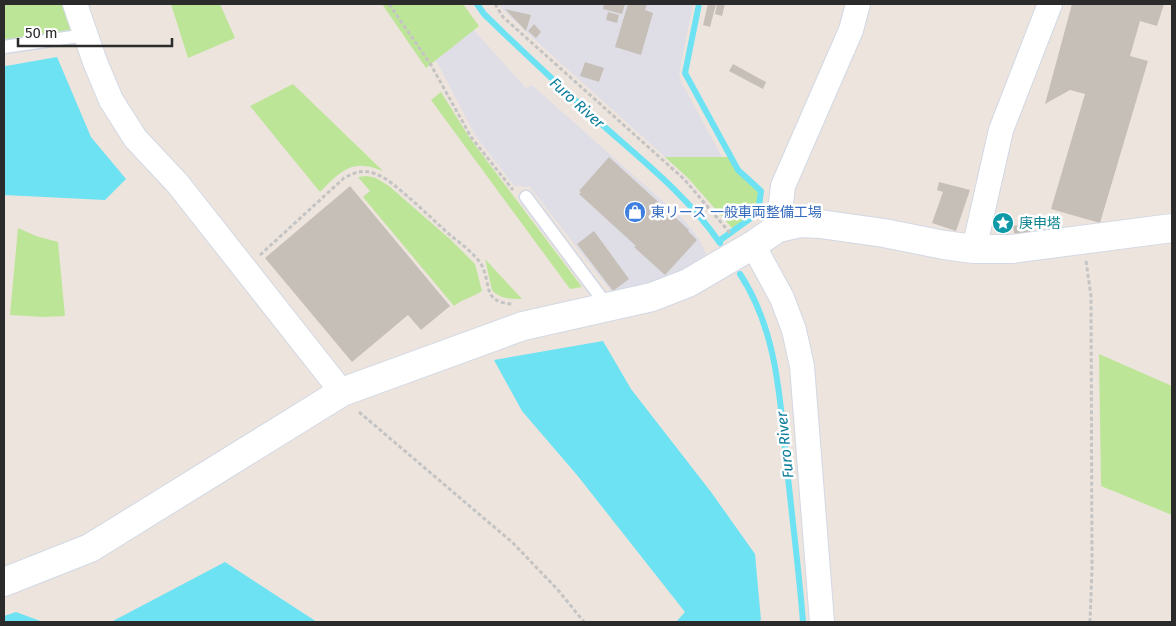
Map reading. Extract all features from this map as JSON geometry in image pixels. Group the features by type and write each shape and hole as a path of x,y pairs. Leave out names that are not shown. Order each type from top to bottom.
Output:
{"street":[{"path":"75,4 95,62 111,100 135,138 178,184 342,392"},
{"path":"778,228 783,186 851,30 858,4"},
{"path":"974,249 1001,130 1050,4"},
{"path":"4,582 90,548 342,392 523,326 652,296 688,283 778,228 800,223 820,224 974,249 1012,250 1172,228"},
{"path":"753,245 782,298 794,330 802,366 822,622"}],"lane":[{"path":"4,47 86,36"},
{"path":"526,197 608,307"}],"path":[{"path":"388,4 431,65 471,137 513,190 526,197"},
{"path":"494,4 503,16 684,179 728,230"},
{"path":"245,268 344,178 354,172 372,172 389,180 480,263 489,293 495,299 505,303 517,304"},
{"path":"1083,241 1091,296 1092,568 1090,622"},
{"path":"342,392 363,416 513,543 558,590 584,622"}],"shaded area":[{"path":"499,4 693,4 679,74 722,157 665,157 535,40"},
{"path":"474,30 526,88 532,85 686,222 699,239 708,258 676,275 613,294 530,187 514,186 475,135 436,60"}],"green space":[{"path":"4,4 67,4 76,29 4,40"},
{"path":"171,4 220,4 235,38 188,58"},
{"path":"382,4 463,4 479,26 426,68"},
{"path":"293,84 383,171 366,166 351,167 339,174 320,192 250,106"},
{"path":"441,92 469,137 582,287 570,289 431,100"},
{"path":"665,157 729,157 737,171 759,192 756,212 732,228 688,178"},
{"path":"358,177 376,178 389,186 451,240 475,264 482,291 454,306 363,197 370,191"},
{"path":"18,228 36,236 58,242 65,316 10,315"},
{"path":"485,259 522,299 502,297 492,290"},
{"path":"1099,354 1172,386 1172,515 1101,486"}],"water":[{"path":"57,57 91,137 126,179 105,200 4,195 4,65"},
{"path":"603,341 631,389 711,492 755,554 761,620 757,622 676,622 685,612 577,475 522,411 494,360"},
{"path":"225,562 317,622 111,622"},
{"path":"16,612 43,622 4,622 4,616"}],"building":[{"path":"604,4 625,4 622,14 603,9"},
{"path":"628,4 647,4 645,10 653,13 641,55 615,47"},
{"path":"708,4 716,4 710,27 703,25"},
{"path":"717,4 725,4 722,16 715,14"},
{"path":"1072,4 1164,4 1157,26 1140,21 1130,56 1148,61 1100,223 1051,209 1085,94 1070,90 1045,104"},
{"path":"505,9 531,15 526,31"},
{"path":"608,12 619,15 617,23 606,20"},
{"path":"534,24 541,32 536,38 528,31"},
{"path":"585,62 604,68 599,82 580,76"},
{"path":"733,64 766,82 763,89 729,71"},
{"path":"609,157 689,230 697,240 665,275 579,194 581,192 579,191"},
{"path":"939,182 970,190 956,231 932,223 943,192 937,190"},
{"path":"350,186 450,306 421,330 408,315 352,362 265,258"},
{"path":"1032,223 1033,235 1015,238 1013,226"},
{"path":"594,231 629,279 613,291 577,244"}],"waterway":[{"name":"Furo River","path":"477,4 484,14 529,58 682,197 720,243"},
{"path":"699,4 685,73 738,170 761,191 758,213 719,241"},
{"name":"Furo River","path":"740,274 753,296 762,319 770,343 775,368 782,417 803,622"}],"place":[{"name":"東リース 一般車両整備工場","path":"635,212"},
{"name":"庚申塔","path":"1003,223"}]}
